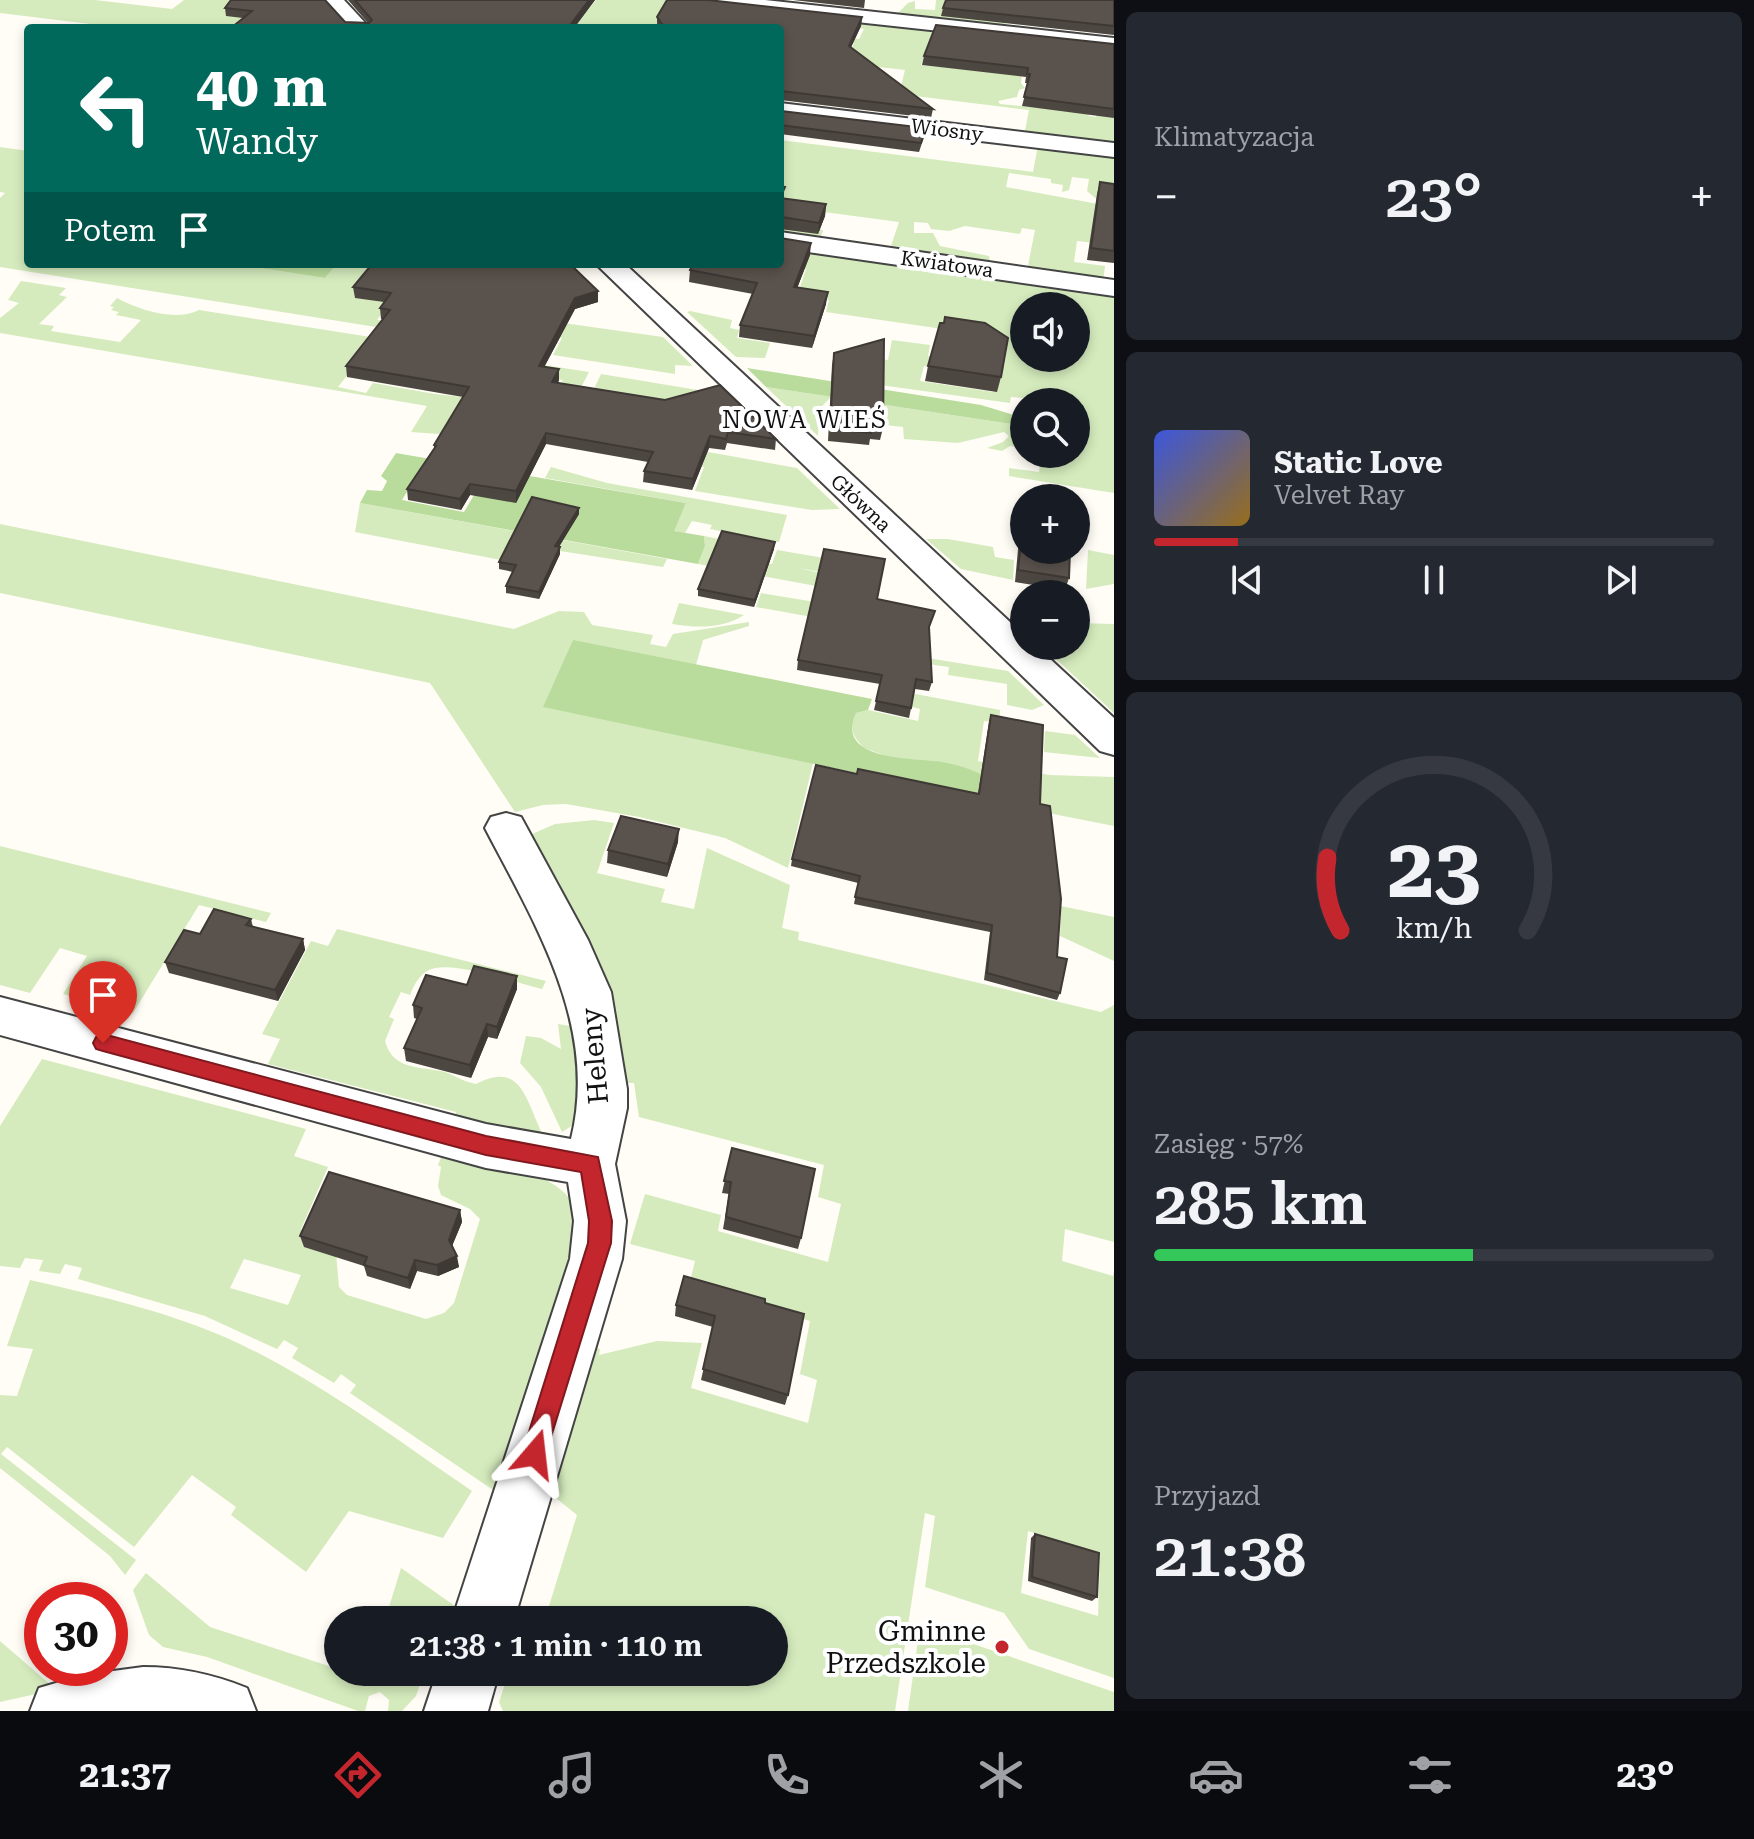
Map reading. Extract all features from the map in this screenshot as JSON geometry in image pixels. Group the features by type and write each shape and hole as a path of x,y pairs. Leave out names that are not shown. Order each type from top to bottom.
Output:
{"street":[{"path":"332,0 356,24"},
{"path":"709,0 1114,44"},
{"name":"Wiosny","path":"784,110 1114,150"},
{"name":"Kwiatowa","path":"784,241 1114,288"},
{"name":"Główna","path":"613,268 1114,741"},
{"name":"Heleny","path":"487,1606 600,1243 600,1221 590,1164 603,1108 603,1089 588,992 566,940 506,828"},
{"path":"0,1016 486,1146 590,1164"},
{"path":"456,1711 464,1686"},
{"path":"62,1711 150,1696 184,1698 224,1711"}],"green space":[{"path":"0,0 95,0 172,9 184,0 288,0 286,24 90,24 0,13"},
{"path":"484,0 588,10 596,0 676,0 721,24 427,24"},
{"path":"936,0 980,0 1006,24 1001,28 897,14 908,3 915,1 915,9 935,10"},
{"path":"855,20 950,30 926,51 921,65 1022,75 1021,83 1025,88 1019,90 1017,97 998,101 1000,104 1088,112 1089,116 1096,117 1099,96 1114,98 1114,147 1024,136 1029,110 899,94 905,70 784,56 848,59 854,43 791,36 784,30 859,39 864,29 852,27"},
{"path":"784,141 1033,172 1038,145 1114,154 1114,196 1095,198 1087,191 1089,179 1072,177 1069,190 1062,192 1063,185 1051,183 1051,179 1009,173 1006,187 1114,207 1114,245 1077,241 1074,262 1105,266 1103,282 1027,271 1035,230 1022,228 1020,234 965,226 949,231 931,229 928,223 914,222 914,233 933,233 940,246 989,256 991,264 900,253 902,247 891,246 899,222 824,212 818,229 823,230 821,237 849,241 847,246 784,237"},
{"path":"0,147 24,150 24,268 261,268 325,278 334,268 456,268 393,298 377,320 419,326 476,343 0,267 0,198 5,193 0,192"},
{"path":"784,246 1114,293 1114,493 1090,489 1090,484 1058,484 1009,476 1009,468 1039,472 1039,468 1090,468 1090,388 1010,388 1010,403 866,383 872,358 888,360 892,340 930,345 928,356 1004,367 1007,350 990,347 991,336 826,312 829,300 786,294 789,286 800,287 806,269 786,265","holes":["924,366 995,376 993,392 920,381"]},
{"path":"261,268 334,268 325,278"},
{"path":"21,281 66,288 59,295 67,297 39,324 54,326 51,331 120,342 141,320 116,315 119,312 111,310 114,307 110,306 117,298 136,307 169,315 199,310 441,348 349,373 338,387 366,393 373,383 435,394 549,407 563,380 537,376 544,365 589,372 573,403 590,397 601,374 722,394 669,445 797,468 840,509 812,510 695,491 704,467 623,447 411,432 427,406 0,333 0,318 19,303 8,300"},
{"path":"687,312 732,320 730,328 739,330 737,338 770,343 765,358 736,357"},
{"path":"506,315 663,337 693,366 675,365 675,374 553,355 562,338 513,330"},
{"path":"747,368 981,405 1010,414 1010,424 766,387"},
{"path":"766,387 856,401 830,398 820,408 818,436"},
{"path":"870,403 1010,424 1010,446 1002,451 987,448 1003,442 1009,436 1004,432 958,443 904,439 903,427 885,425 885,417 870,416"},
{"path":"396,453 686,503 674,531 704,536 705,546 698,564 360,503 367,490 382,491 387,481 381,476","holes":["413,482 474,495 464,512 402,500"]},
{"path":"551,467 607,483 787,515 779,542 710,529 712,525 692,521 685,533 673,531 686,503 545,478"},
{"path":"360,503 667,559 663,567 528,546 501,560 355,532"},
{"path":"0,524 514,629 559,611 584,612 592,625 653,635 650,644 666,647 673,634 749,622 749,626 703,640 696,665 573,641 544,706 813,763 788,868 725,838 639,817 566,804 543,805 515,812 430,683 0,593"},
{"path":"704,536 724,540 719,553 772,564 777,550 836,560 832,574 798,568 830,575 827,588 698,564 705,546"},
{"path":"926,539 948,539 993,547 995,557 1010,559 1010,564 1014,564 1013,580 961,569"},
{"path":"1090,550 1114,555 1114,584 1090,588 1090,580 1086,580"},
{"path":"761,593 815,602 812,617 756,607"},
{"path":"679,603 744,615 727,623 709,626 672,624"},
{"path":"1090,623 1114,624 1114,713 1057,660 1090,660"},
{"path":"573,640 872,699 868,710 856,713 852,730 857,741 868,750 900,758 955,765 1005,785 976,798 543,707"},
{"path":"915,656 1008,671 1044,705 1032,710 1007,705 1007,684 948,675 949,667 913,662"},
{"path":"905,692 1000,710 999,723 984,721 978,761 1049,775 1114,777 1114,826 1038,811 864,748 853,732 856,713 868,710 918,721 920,709 902,704"},
{"path":"1045,731 1075,735 1100,758 1044,752"},
{"path":"594,820 614,823 597,873 665,889 661,902 694,909 707,848 790,885 782,928 799,932 798,940 1101,1012 1114,1005 1114,1242 1065,1229 1062,1261 1113,1276 1114,1272 1114,1678 1029,1649 1004,1613 925,1587 935,1516 925,1513 895,1711 503,1711 499,1702 504,1686 788,1686 788,1606 549,1606 577,1515 546,1490 590,1345 600,1349 599,1355 657,1341 702,1343 691,1388 808,1423 817,1380 800,1374 810,1321 689,1285 695,1261 630,1244 645,1194 721,1215 718,1231 828,1262 841,1204 818,1197 824,1165 639,1117 634,1083 626,1083 559,882 530,835 555,824","holes":["1028,1531 1100,1555 1098,1616 1021,1593"]},
{"path":"0,846 271,913 266,922 199,905 133,1013 63,994 87,956 60,948 30,993 0,985"},
{"path":"1061,906 1114,917 1114,961 1060,936"},
{"path":"337,929 546,981 542,989 452,967 429,970 417,981 410,995 401,992 389,1017 394,1019 385,1041 394,1058 409,1066 445,1072 476,1084 504,1077 513,1081 521,1088 544,1137 454,1119 456,1112 268,1064 280,1039 262,1034 311,941 328,946"},
{"path":"558,1024 576,1027 585,1093 578,1122 562,1132 541,1087 520,1063 526,1036 541,1038 561,1049"},
{"path":"42,1059 306,1129 294,1156 328,1167 301,1229 336,1253 339,1287 347,1295 426,1319 444,1313 454,1303 480,1219 470,1209 441,1195 438,1186 441,1167 438,1165 444,1150 530,1173 560,1189 575,1207 580,1235 499,1494 350,1393 356,1385 341,1374 334,1383 292,1358 298,1348 284,1340 277,1349 205,1316 78,1279 82,1268 65,1264 60,1274 39,1271 43,1260 25,1258 20,1268 0,1266 0,1126","holes":["244,1259 301,1275 288,1305 230,1288"]},
{"path":"30,1280 163,1314 240,1344 330,1394 472,1491 443,1538 349,1511 306,1572 231,1515 236,1507 192,1475 134,1547 7,1447 1,1454 136,1560 125,1575 110,1556 0,1468 0,1395 17,1396 33,1349 7,1346"},
{"path":"401,1568 455,1606 389,1606"},
{"path":"146,1573 210,1627 324,1664 324,1686 419,1686 416,1696 402,1711 388,1711 389,1700 380,1692 369,1696 365,1711 358,1711 207,1657 163,1647 149,1635 133,1590"},
{"path":"920,1626 1114,1692 1114,1711 908,1711"},
{"path":"0,1641 24,1662 24,1686 52,1686 36,1694 0,1702"}],"building":[{"path":"231,0 325,0 345,22 369,23 372,20 355,0 589,0 571,24 236,24 252,11 225,8"},
{"path":"667,0 708,0 862,17 849,46 933,109 784,91 784,24 662,24 657,17"},
{"path":"946,0 1114,0 1114,26 943,8"},
{"path":"936,25 1114,44 1114,109 1024,97 1030,74 1027,74 1028,68 924,56"},
{"path":"784,111 926,128 921,143 784,126"},
{"path":"1100,182 1114,184 1114,251 1091,248"},
{"path":"784,199 826,204 819,223 784,217"},
{"path":"784,239 811,243 794,287 828,292 814,336 740,325 757,283 690,270 784,268"},
{"path":"369,268 574,268 598,291 575,298 539,366 559,369 552,382 665,400 720,385 776,439 728,432 726,439 710,436 693,479 644,471 653,452 546,433 516,491 470,484 460,499 407,489 436,446 469,387 346,366 390,310 380,308 391,293 353,287"},
{"path":"945,317 985,323 1008,338 1001,377 928,366 940,323 944,323"},
{"path":"884,339 883,428 871,427 871,433 830,429 834,353"},
{"path":"532,497 579,508 555,546 560,547 539,592 506,586 516,565 499,562"},
{"path":"722,531 775,542 755,600 698,589"},
{"path":"824,549 885,559 877,599 935,611 929,627 932,682 916,679 911,708 876,701 882,675 798,660"},
{"path":"1019,564 1070,564 1069,578 1018,570"},
{"path":"991,715 1043,725 1040,804 1050,806 1061,899 1057,957 1067,959 1060,993 987,973 992,925 855,897 860,876 792,859 816,765 857,774 858,769 979,794"},
{"path":"621,816 679,829 668,864 608,850"},
{"path":"214,909 251,919 246,925 303,939 275,990 165,962 184,930 200,934"},
{"path":"474,966 517,976 497,1027 487,1024 470,1065 404,1048 422,1008 413,1005 426,975 467,985"},
{"path":"732,1148 815,1169 801,1238 726,1217 731,1182 724,1181"},
{"path":"329,1172 460,1210 449,1240 457,1256 437,1265 415,1260 408,1278 364,1265 367,1257 300,1236"},
{"path":"684,1276 765,1299 765,1303 804,1314 788,1395 703,1369 715,1316 676,1305"},
{"path":"1035,1534 1099,1553 1097,1597 1032,1577"}],"place":[{"name":"Gminne Przedszkole","path":"1002,1647"}],"district":[{"name":"NOWA WIEŚ","path":"805,420"}],"route":[{"path":"103,1043 486,1146 590,1164 600,1221 600,1243 535,1454"}]}
